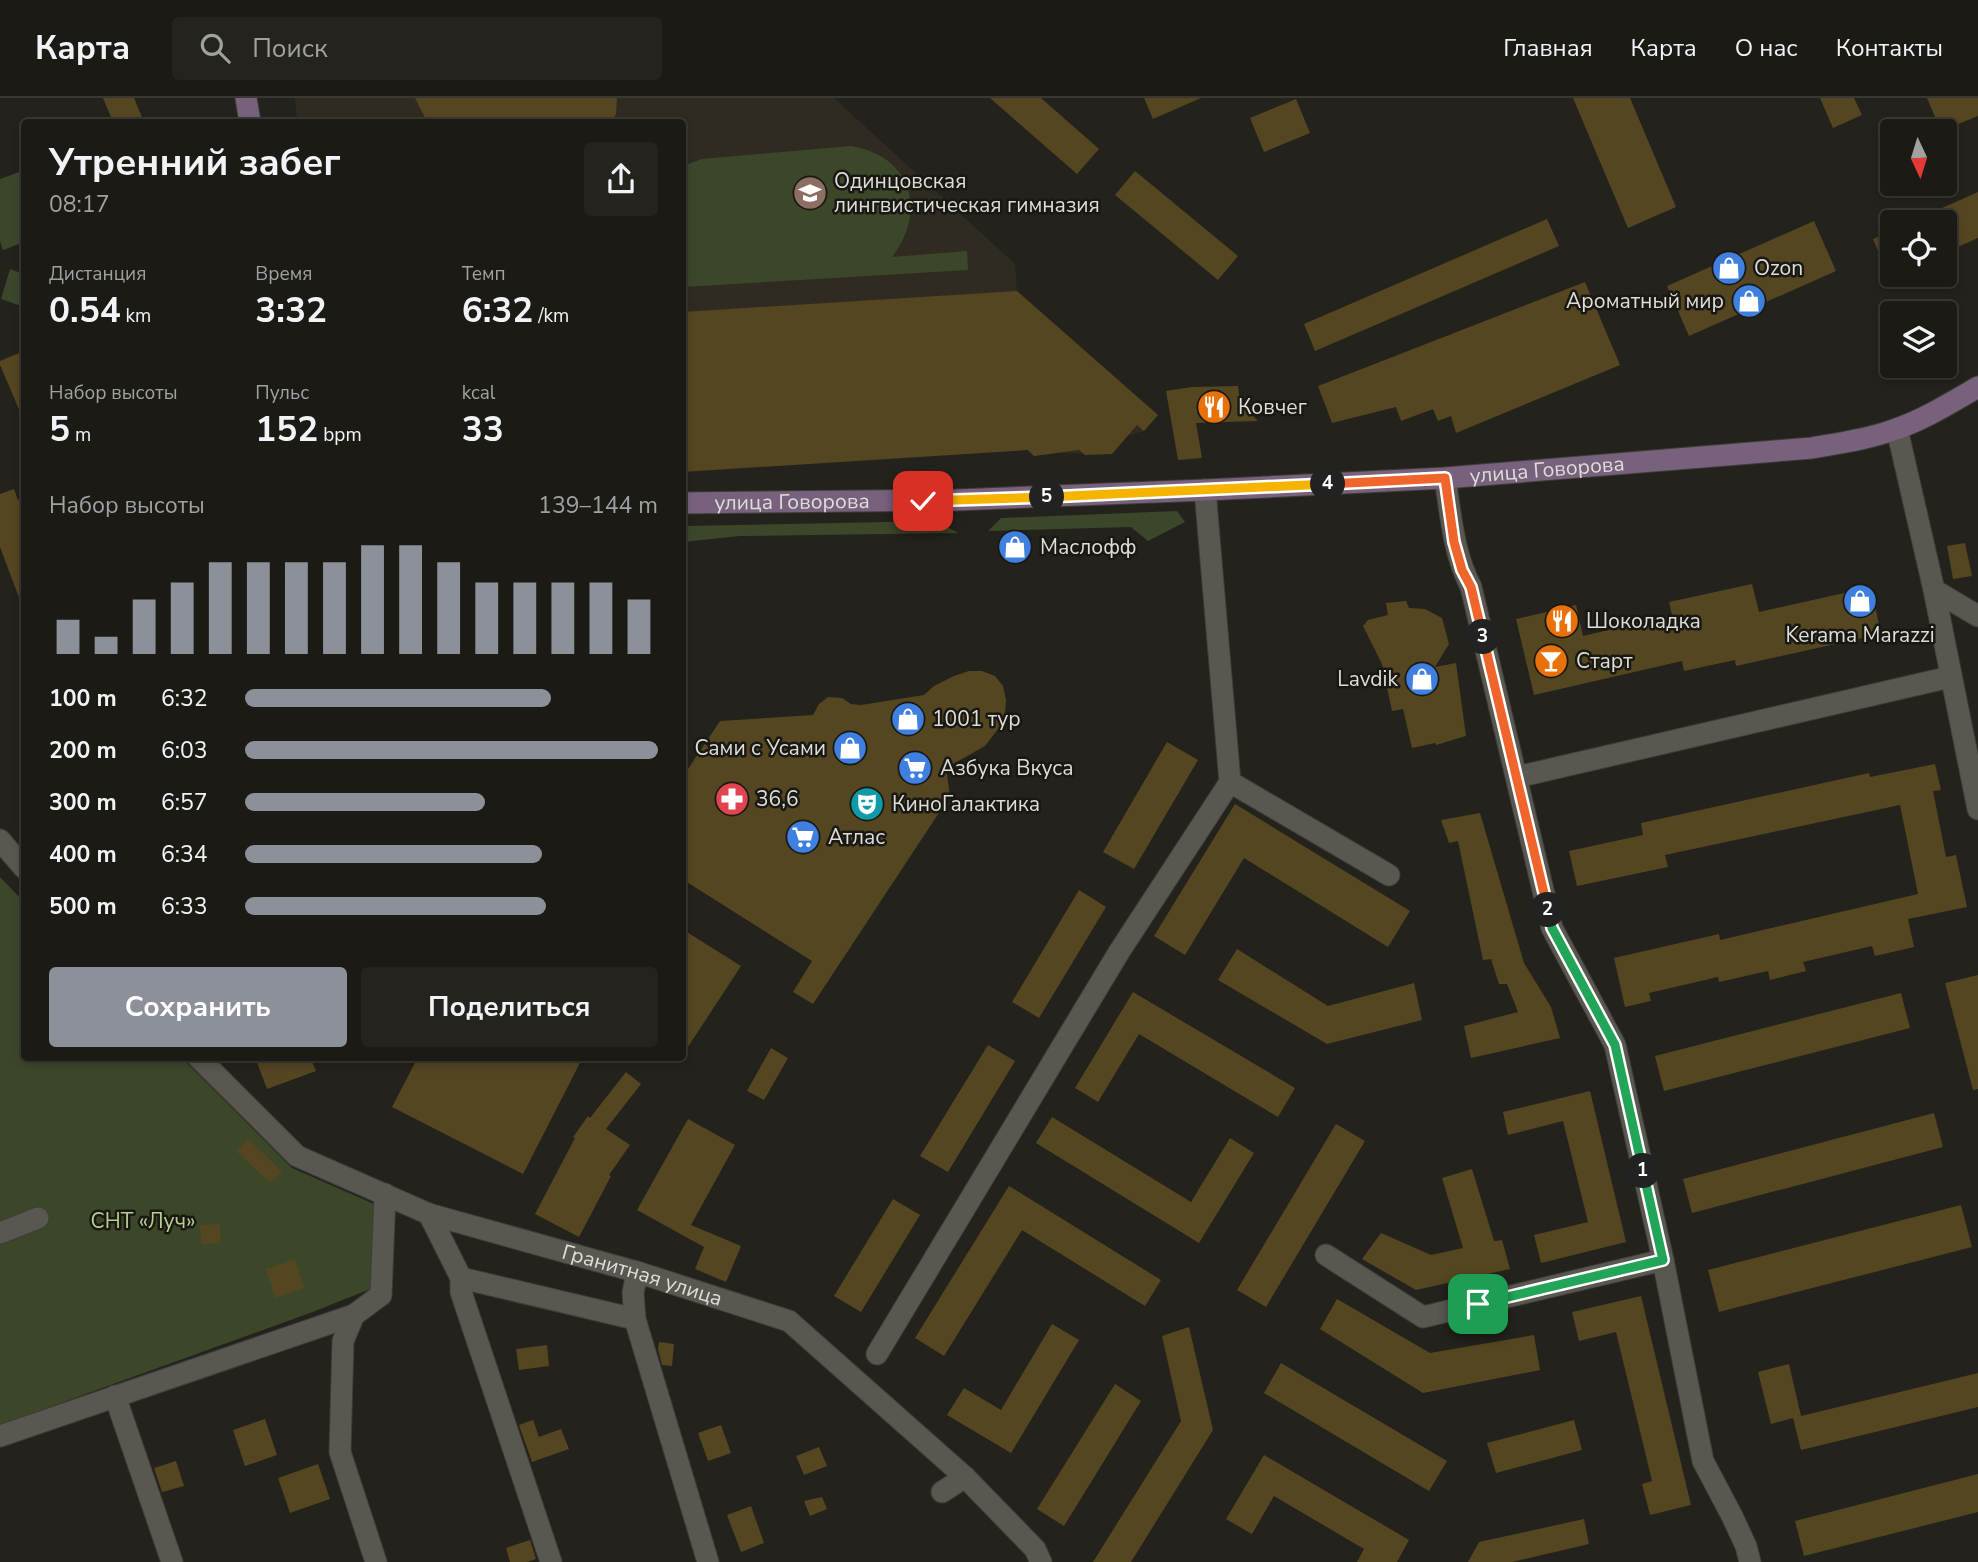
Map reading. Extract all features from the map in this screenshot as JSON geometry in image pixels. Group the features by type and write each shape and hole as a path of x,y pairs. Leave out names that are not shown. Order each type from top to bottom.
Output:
{"main road":[{"path":"246,98 250,119"},
{"name":"улица Говорова","path":"686,503 934,501 1205,490 1445,478 1812,448 1856,441 1897,429 1931,414 1978,387"}],"street":[{"path":"1897,429 1934,590 1978,809"},
{"path":"1445,478 1454,542 1462,570 1471,587 1552,928 1615,1045 1663,1260 1703,1461 1732,1516 1750,1562"},
{"path":"877,1354 1119,952 1230,782 1205,490"},
{"path":"1934,590 1978,616"},
{"path":"1517,777 1950,677"},
{"path":"1230,782 1389,875"},
{"path":"0,840 21,864"},
{"name":"Гранитная улица","path":"202,1061 298,1156 429,1214 637,1272 789,1321 965,1477 1035,1549 1041,1562"},
{"path":"0,1436 354,1315 382,1295 385,1194"},
{"path":"429,1214 461,1278 461,1292 551,1562"},
{"path":"0,1233 38,1218"},
{"path":"1326,1255 1423,1317 1663,1260"},
{"path":"637,1272 633,1293 635,1318 708,1562"},
{"path":"461,1278 635,1318"},
{"path":"354,1315 343,1341 340,1452 376,1562"},
{"path":"115,1396 172,1562"},
{"path":"942,1492 965,1477"}],"shaded area":[{"path":"295,98 834,98 1015,264 1017,292 1158,415 1144,431 1127,436 1112,454 1059,453 1034,456 998,425 686,447 686,119 297,119"}],"green space":[{"path":"851,146 871,152 888,161 900,173 908,188 911,204 909,221 903,239 892,257 967,251 968,270 686,287 686,165 702,159"},
{"path":"21,171 21,243 3,250 0,241 0,179"},
{"path":"10,269 21,273 21,306 1,299"},
{"path":"1177,511 1185,522 1148,541 1131,527 988,531 1001,518"},
{"path":"937,521 958,533 740,536 686,542 686,526"},
{"name":"СНТ «Луч»","path":"0,877 21,899 21,1061 185,1061 292,1168 374,1204 378,1286 0,1425"}],"building":[{"path":"103,98 134,98 143,119 112,119"},
{"path":"415,98 617,98 614,119 426,119"},
{"path":"990,98 1041,98 1099,149 1077,174"},
{"path":"1144,98 1201,98 1153,119"},
{"path":"1573,98 1630,98 1676,207 1628,228"},
{"path":"1820,98 1854,98 1862,115 1833,128"},
{"path":"1927,98 1978,98 1978,116 1957,125 1957,119 1936,119"},
{"path":"1296,99 1310,133 1264,152 1250,118"},
{"path":"1135,171 1238,256 1218,280 1115,195"},
{"path":"1978,192 1978,238 1957,247 1957,210 1938,210"},
{"path":"1547,219 1559,246 1315,351 1304,324"},
{"path":"1814,221 1836,271 1689,336 1667,286"},
{"path":"1880,236 1880,255 1873,239"},
{"path":"1585,282 1620,365 1456,433 1451,416 1438,421 1433,409 1401,421 1396,407 1332,423 1318,386"},
{"path":"1017,291 1158,415 1144,431 1137,425 1112,454 1085,455 1079,450 1034,456 1028,450 686,472 686,312"},
{"path":"21,352 21,414 0,365 0,361"},
{"path":"1238,386 1240,404 1258,421 1196,423 1202,458 1178,460 1166,391 1192,387"},
{"path":"14,489 18,500 21,498 21,603 0,547 0,494"},
{"path":"1965,543 1972,576 1953,579 1947,546"},
{"path":"1752,584 1759,612 1871,587 1881,634 1736,666 1735,660 1684,671 1682,661 1534,695 1516,619 1576,605 1583,636 1672,615 1669,602"},
{"path":"1406,601 1409,608 1425,609 1442,618 1449,644 1435,667 1456,663 1466,736 1436,745 1435,743 1412,748 1403,709 1392,711 1382,664 1363,626 1368,620 1388,615 1386,603"},
{"name":"Атлас","path":"969,671 982,671 995,676 1003,686 1005,714 985,746 946,768 950,796 813,1004 793,992 812,961 686,882 686,772 720,721 813,715 819,704 828,697 842,698 851,704 861,705 924,695 934,686"},
{"path":"1167,742 1198,760 1134,869 1103,852"},
{"path":"1935,764 1941,790 1933,791 1946,857 1956,855 1967,907 1908,919 1914,947 1875,956 1872,946 1803,962 1806,971 1770,980 1768,971 1719,982 1718,977 1649,993 1651,1001 1625,1007 1614,958 1719,934 1720,940 1918,894 1900,805 1665,855 1668,867 1577,886 1569,851 1643,835 1641,823 1869,773 1870,777"},
{"path":"1235,804 1410,911 1388,947 1244,858 1185,955 1154,936"},
{"path":"1480,813 1524,963 1551,1007 1560,1038 1471,1058 1464,1026 1518,1012 1507,984 1499,984 1491,959 1483,960 1458,841 1449,843 1441,820"},
{"path":"1079,890 1106,907 1039,1018 1012,1002"},
{"path":"686,932 741,966 686,1050"},
{"path":"1237,949 1328,1006 1414,983 1422,1020 1327,1044 1218,980"},
{"path":"1978,975 1978,1089 1973,1090 1945,983"},
{"path":"1133,992 1295,1088 1278,1117 1139,1034 1098,1102 1075,1088"},
{"path":"1901,993 1910,1028 1664,1091 1655,1056"},
{"path":"988,1045 1015,1061 948,1172 920,1156"},
{"path":"771,1048 788,1058 764,1100 747,1091"},
{"path":"256,1061 312,1061 316,1071 267,1089"},
{"path":"416,1061 581,1061 523,1174 392,1107"},
{"path":"626,1072 641,1084 606,1129 630,1145 609,1175 611,1176 579,1237 535,1214 575,1138 573,1137"},
{"path":"1590,1091 1626,1242 1541,1263 1534,1235 1588,1222 1563,1121 1508,1135 1503,1112"},
{"path":"1934,1113 1943,1147 1692,1213 1683,1179"},
{"path":"1052,1117 1191,1202 1230,1138 1254,1153 1199,1243 1036,1143"},
{"path":"688,1119 735,1145 691,1225 741,1246 726,1282 695,1269 704,1247 637,1210"},
{"path":"1336,1124 1365,1141 1266,1307 1237,1290"},
{"path":"248,1139 282,1171 270,1183 236,1151"},
{"path":"1472,1169 1494,1241 1502,1240 1510,1269 1416,1290 1362,1259 1381,1233 1431,1255 1463,1248 1442,1178"},
{"path":"1009,1186 1161,1280 1145,1306 1022,1230 944,1356 915,1338"},
{"path":"893,1199 920,1215 861,1312 834,1296"},
{"path":"1961,1205 1972,1247 1719,1312 1708,1270"},
{"path":"220,1224 221,1243 201,1244 200,1225"},
{"path":"295,1259 304,1288 275,1298 266,1269"},
{"path":"1641,1296 1691,1505 1650,1515 1642,1484 1652,1481 1616,1332 1579,1341 1572,1312"},
{"path":"1337,1299 1430,1353 1534,1335 1540,1370 1423,1393 1320,1329"},
{"path":"1052,1324 1079,1340 1011,1453 947,1415 964,1388 1001,1410"},
{"path":"1189,1327 1213,1430 1131,1562 1093,1562 1181,1421 1162,1336"},
{"path":"659,1342 674,1344 672,1366 662,1365"},
{"path":"547,1345 549,1366 519,1370 516,1349"},
{"path":"1281,1363 1447,1461 1429,1491 1264,1393"},
{"path":"1789,1364 1801,1416 1978,1373 1978,1407 1801,1450 1793,1418 1771,1424 1758,1372"},
{"path":"1115,1384 1141,1401 1064,1526 1037,1509"},
{"path":"265,1419 277,1455 245,1466 233,1430"},
{"path":"533,1420 539,1437 561,1429 569,1449 532,1462 519,1425"},
{"path":"1574,1420 1582,1450 1496,1473 1487,1443"},
{"path":"721,1425 731,1453 708,1461 698,1433"},
{"path":"819,1447 827,1466 804,1475 796,1456"},
{"path":"1264,1455 1409,1540 1397,1562 1357,1562 1364,1549 1274,1496 1252,1534 1226,1519"},
{"path":"176,1461 184,1486 162,1492 154,1468"},
{"path":"318,1464 330,1499 290,1513 278,1478"},
{"path":"1978,1474 1978,1512 1804,1556 1795,1521"},
{"path":"822,1497 827,1509 810,1516 804,1501"},
{"path":"751,1506 764,1543 741,1552 727,1515"},
{"path":"1584,1519 1589,1544 1512,1562 1468,1562 1479,1542"},
{"path":"530,1540 536,1559 510,1562 506,1548"}],"place":[{"name":"Одинцовская лингвистическая гимназия","path":"810,193"},
{"name":"Ozon","path":"1729,268"},
{"name":"Ароматный мир","path":"1749,301"},
{"name":"Ковчег","path":"1214,407"},
{"name":"Маслофф","path":"1015,547"},
{"name":"Kerama Marazzi","path":"1860,601"},
{"name":"Шоколадка","path":"1562,621"},
{"name":"Старт","path":"1551,661"},
{"name":"Lavdik","path":"1422,679"},
{"name":"1001 тур","path":"908,719"},
{"name":"Сами с Усами","path":"850,748"},
{"name":"Азбука Вкуса","path":"915,768"},
{"name":"36,6","path":"732,799"},
{"name":"КиноГалактика","path":"867,804"},
{"name":"Атлас","path":"803,837"}],"route":[{"path":"923,501 1445,478 1454,542 1462,570 1471,587 1552,928 1615,1045 1663,1260 1478,1304"}]}
